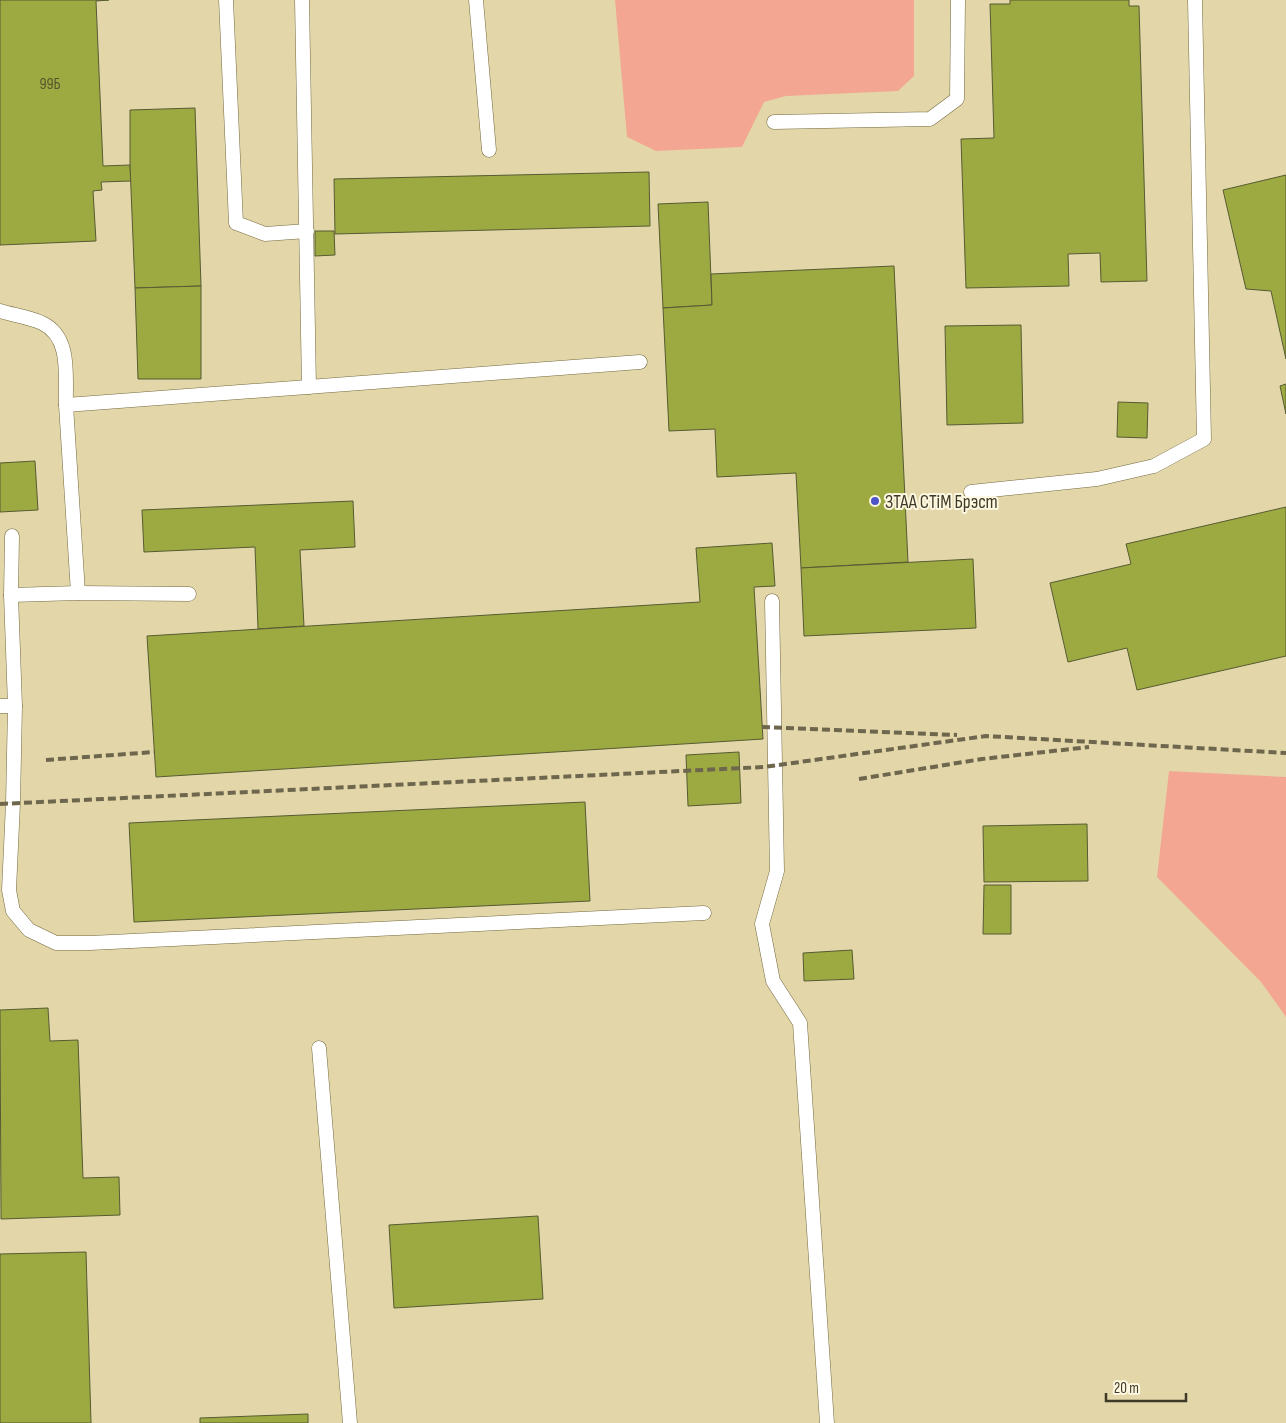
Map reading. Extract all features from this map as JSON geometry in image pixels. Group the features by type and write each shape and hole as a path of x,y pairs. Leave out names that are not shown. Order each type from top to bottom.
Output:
{"lane":[{"path":"226,0 236,223 265,234 307,232"},
{"path":"302,0 309,387"},
{"path":"476,0 489,150"},
{"path":"774,122 930,119 957,99 958,0"},
{"path":"971,492 1097,479 1154,466 1204,439 1194,0"},
{"path":"0,311 43,323 58,336 64,350 78,593"},
{"path":"66,405 640,362"},
{"path":"12,536 11,595 15,706 7,743 8,890 13,911 29,930 56,943 704,913"},
{"path":"11,595 78,593 188,594"},
{"path":"772,601 777,871 762,924 773,981 800,1023 826,1423"},
{"path":"0,706 15,706"},
{"path":"319,1048 350,1423"}],"shaded area":[{"path":"615,0 914,0 914,76 898,91 786,96 764,102 742,147 656,151 627,137"},
{"path":"1169,771 1286,777 1286,1017 1261,982 1157,877"}],"building":[{"path":"0,0 109,0 96,1 103,166 130,165 131,181 101,182 102,190 93,191 96,241 0,245"},
{"path":"1010,0 1129,0 1129,6 1139,6 1147,281 1101,282 1100,253 1068,254 1069,286 966,288 961,139 994,138 990,4 1010,4"},
{"path":"195,108 201,286 135,288 130,165 130,110"},
{"path":"649,172 650,226 335,234 334,179"},
{"path":"1286,175 1286,359 1271,291 1246,289 1223,190"},
{"path":"708,202 712,305 663,308 658,204"},
{"path":"315,231 334,231 335,255 315,256"},
{"path":"894,266 908,562 801,568 796,473 717,477 715,429 669,431 663,308 712,305 711,274"},
{"path":"201,286 201,379 138,379 135,288"},
{"path":"1021,325 1023,423 947,425 945,326"},
{"path":"1286,384 1286,414 1280,386"},
{"path":"1118,402 1148,403 1147,438 1117,437"},
{"path":"35,461 38,510 0,512 0,463"},
{"path":"353,501 355,547 300,550 304,626 258,629 255,547 144,552 142,510"},
{"path":"1286,507 1286,656 1137,690 1127,648 1068,662 1050,583 1131,564 1126,544"},
{"path":"772,543 775,586 754,587 763,739 156,777 147,636 700,602 696,548"},
{"path":"973,559 976,628 804,636 801,568"},
{"path":"739,752 741,803 688,806 686,755"},
{"path":"585,802 590,901 134,922 129,823"},
{"path":"1087,824 1088,881 984,882 983,826"},
{"path":"984,885 1011,885 1011,934 983,934"},
{"path":"852,950 854,979 804,981 803,953"},
{"path":"48,1008 50,1041 78,1040 83,1178 119,1177 120,1215 1,1219 0,1010"},
{"path":"538,1216 543,1299 394,1308 389,1225"},
{"path":"86,1252 91,1423 0,1423 0,1254"},
{"path":"308,1414 308,1423 200,1423 200,1418"}],"railway":[{"path":"762,727 957,735"},
{"path":"0,804 764,767 986,736 1286,753"},
{"path":"859,779 982,759 1089,747"},
{"path":"46,760 154,752"}],"place":[{"name":"ЗТАА СТіМ Брэст","path":"875,501"}]}
